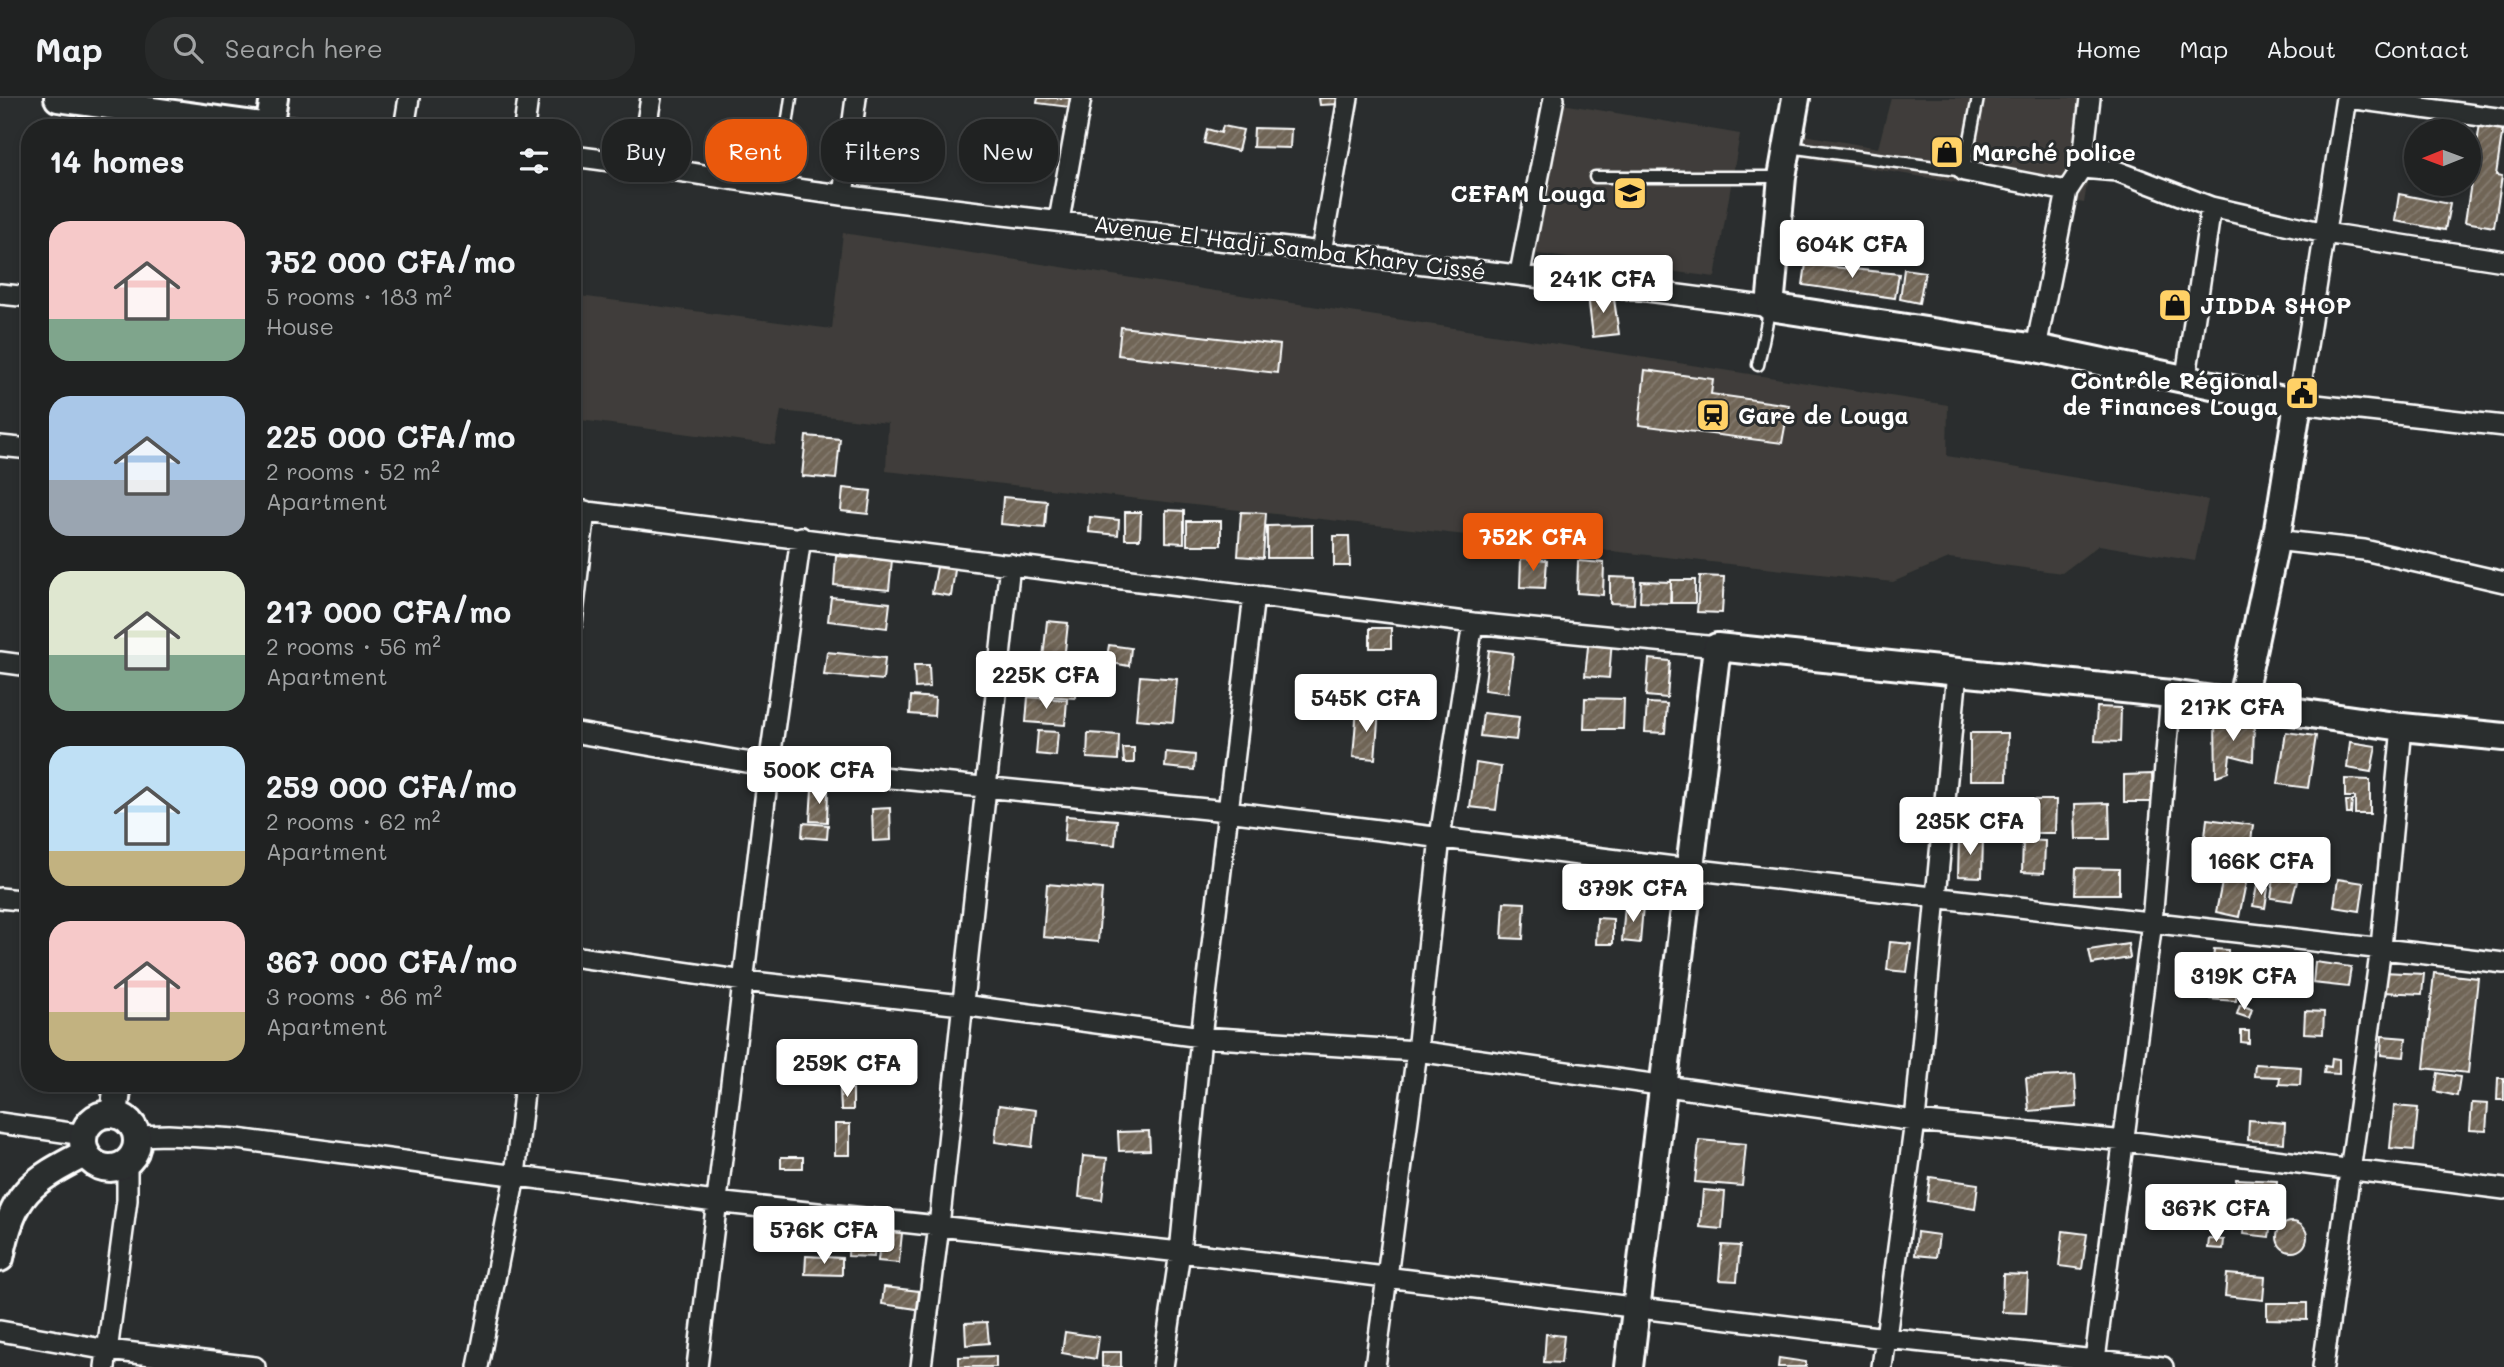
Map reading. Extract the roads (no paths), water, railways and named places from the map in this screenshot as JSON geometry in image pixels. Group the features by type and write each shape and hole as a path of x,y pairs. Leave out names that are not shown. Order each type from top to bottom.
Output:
{"street":[{"path":"58,98 211,119"},
{"path":"270,119 274,98"},
{"path":"406,119 410,98"},
{"path":"525,119 528,98"},
{"path":"646,119 650,98"},
{"path":"843,195 856,98"},
{"path":"1059,220 1081,98"},
{"path":"1321,252 1348,98"},
{"path":"1520,272 1554,98"},
{"path":"1770,307 1782,177 1796,98"},
{"path":"2036,348 2067,191 2082,168 2090,98"},
{"path":"2241,704 2275,540 2347,98 2468,105 2504,119"},
{"name":"Avenue El Hadji Samba Khary Cissé","path":"581,157 602,160"},
{"path":"2082,168 2118,171 2211,206 2325,233 2504,261"},
{"name":"Avenue El Hadji Samba Khary Cissé","path":"691,172 843,195 1321,252 1520,272 2036,348 2186,377 2298,403 2504,426"},
{"path":"1964,172 2067,191"},
{"path":"2186,377 2211,206"},
{"path":"0,294 21,296"},
{"path":"0,446 21,448"},
{"path":"581,510 1473,623 2171,694 2402,727 2504,737"},
{"path":"697,1367 769,766 801,537"},
{"path":"2275,540 2364,550 2504,582"},
{"path":"920,1367 939,1226 1010,564"},
{"path":"1163,1367 1180,1252 1200,1037 1254,595"},
{"path":"1375,1367 1417,1051 1440,837 1473,623"},
{"path":"1629,1367 1717,647"},
{"path":"0,662 21,665"},
{"path":"1882,1367 1915,1121 1957,672"},
{"path":"2095,1362 2152,922 2171,694"},
{"path":"2323,1367 2348,1168 2381,947 2402,727"},
{"path":"581,734 769,766 1227,811 1690,869 2504,963"},
{"path":"0,898 21,900"},
{"path":"581,957 744,981 962,1005 1200,1037 1417,1051 1664,1083 1915,1121 2124,1141 2504,1189"},
{"path":"114,1114 117,1092"},
{"path":"478,1367 515,1176 524,1092"},
{"path":"106,1358 127,1200 127,1161 137,1146 137,1136 130,1123 114,1114 103,1115 90,1122 85,1144 93,1161 106,1167 127,1161"},
{"path":"0,1123 85,1144"},
{"path":"137,1136 237,1139 715,1202 1388,1276 1636,1310 2095,1362 2163,1367"},
{"path":"0,1258 7,1221 26,1191 85,1144"},
{"path":"0,1331 106,1358 255,1367"}],"lane":[{"path":"778,186 791,98"},
{"path":"1787,147 1964,172 1978,98"},
{"path":"1595,177 1782,177"},
{"path":"1758,365 1770,307"}],"place":[{"name":"Marché police","path":"1947,152"},
{"name":"CEFAM Louga","path":"1630,193"},
{"name":"JIDDA SHOP","path":"2175,305"},
{"name":"Contrôle Régional de Finances Louga","path":"2302,393"},
{"name":"Gare de Louga","path":"1713,415"}]}
